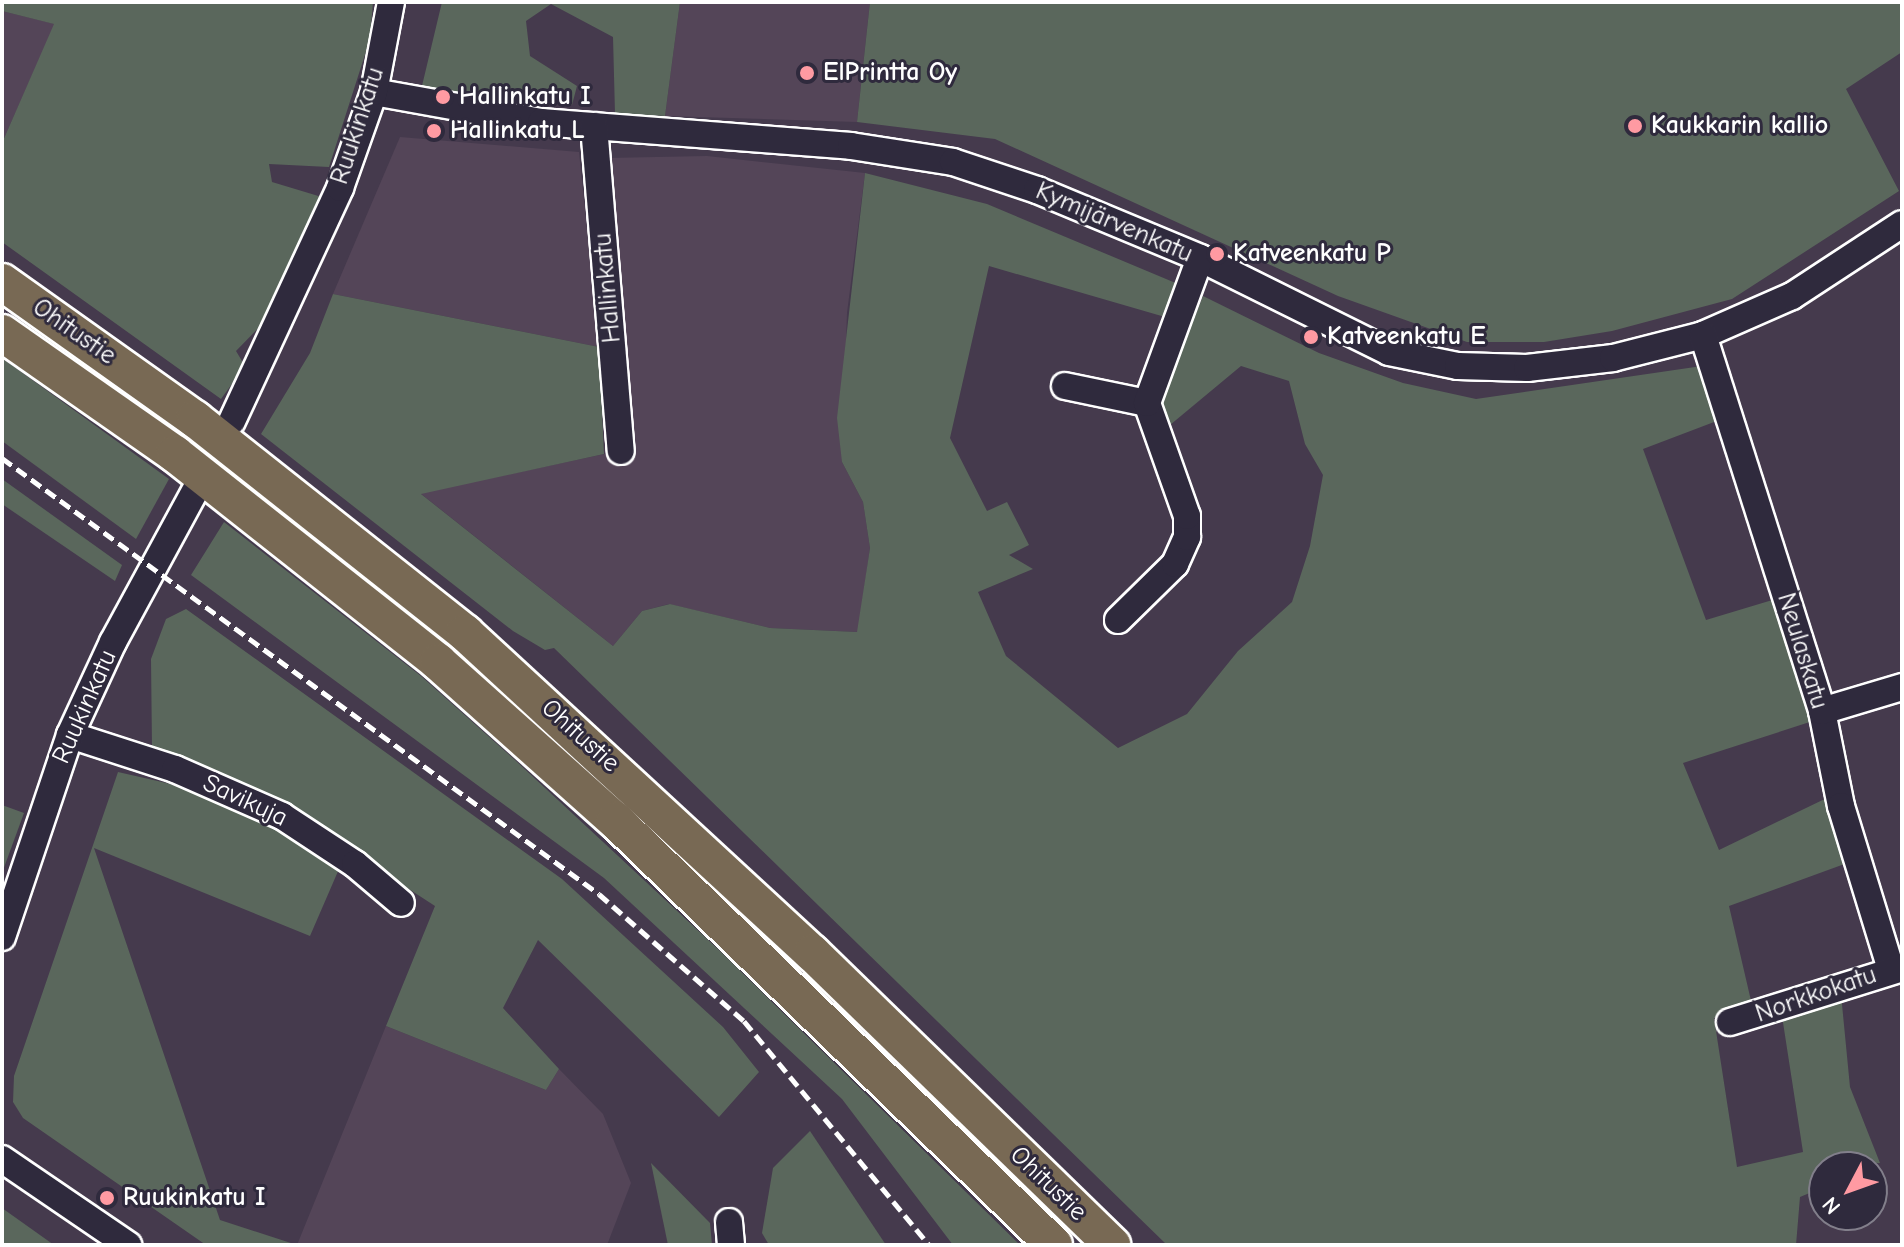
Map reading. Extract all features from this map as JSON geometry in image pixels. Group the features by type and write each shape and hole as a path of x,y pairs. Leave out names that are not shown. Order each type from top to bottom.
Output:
{"highway":[{"name":"Ohitustie","path":"2,282 207,428 465,633 801,942 1112,1245"},
{"name":"Ohitustie","path":"2,333 175,454 438,662 615,820 1054,1245"}],"street":[{"name":"Ruukinkatu","path":"232,421 340,188 374,92 391,2"},
{"name":"Kymijärvenkatu","path":"374,92 450,109 594,126 851,146 953,162 1037,190 1200,258 1389,352 1458,366 1527,368 1613,358 1703,335 1792,296 1902,224"},
{"name":"Hallinkatu","path":"594,126 621,451"},
{"path":"1118,620 1175,564 1187,537 1187,516 1147,403 1200,258"},
{"name":"Neulaskatu","path":"1703,335 1822,711 1841,806 1896,969"},
{"path":"1065,386 1147,403"},
{"name":"Ruukinkatu","path":"3,928 70,735 113,642 196,489"},
{"path":"1822,711 1902,687"},
{"name":"Savikuja","path":"70,735 175,769 282,816 355,864 401,903"},
{"name":"Norkkokatu","path":"1730,1022 1764,1015 1798,998 1896,969"},
{"path":"2,1159 128,1245"}],"shaded area":[{"path":"680,2 870,2 857,122 665,116"},
{"path":"2,11 55,24 2,143"},
{"path":"400,137 579,152 599,347 333,294"},
{"path":"707,156 865,173 847,313 842,462 863,502 870,548 858,632 770,628 669,604 642,611 613,646 420,493 633,448 607,158"},
{"path":"386,1026 546,1090 559,1069 603,1114 631,1183 607,1245 297,1245"}],"green space":[{"path":"2,2 373,2 370,39 329,167 269,164 272,182 325,198 277,309 236,351 245,366 221,399 2,242 2,143 54,24 2,11"},
{"path":"442,2 680,2 665,116 615,114 613,37 551,4 526,21 530,56 577,86 572,105 421,90"},
{"path":"870,2 1902,2 1902,52 1846,89 1899,191 1732,299 1612,331 1544,342 1467,342 1338,296 995,139 857,122"},
{"path":"865,173 987,204 1178,284 1165,317 989,266 950,438 987,511 1007,502 1029,545 1009,555 1033,569 978,592 1006,656 1118,748 1187,714 1238,651 1292,602 1310,546 1323,475 1305,444 1289,381 1241,366 1164,430 1161,402 1203,296 1319,353 1403,383 1476,399 1702,366 1722,419 1643,449 1706,620 1779,598 1816,720 1683,763 1719,850 1833,795 1850,862 1729,906 1752,1005 1714,1018 1737,1167 1803,1152 1782,1016 1841,994 1850,1087 1875,1151 1808,1151 1808,1194 1800,1197 1796,1245 1167,1245 554,648 545,650 513,631 261,434 310,353 333,294 599,347 604,454 421,494 613,646 642,611 670,604 770,628 857,632 870,548 863,502 842,462 837,418"},
{"path":"2,358 169,479 136,539 2,441"},
{"path":"2,479 122,565 115,581 2,504"},
{"path":"224,522 421,676 515,760 718,949 1020,1245 953,1245 842,1099 604,878 191,575"},
{"path":"186,609 562,879 723,1027 759,1072 719,1117 538,940 503,1008 559,1069 546,1090 386,1026 435,906 258,791 152,749 151,659 166,619"},
{"path":"118,772 184,787 276,828 339,869 310,936 94,848 220,1220 297,1245 206,1245 23,1118 13,1102 14,1076"},
{"path":"2,805 24,813 2,873"},
{"path":"810,1131 886,1245 769,1245 762,1233 773,1168"},
{"path":"651,1163 710,1223 712,1245 668,1245"},
{"path":"2,1208 54,1245 2,1245"}],"railway":[{"path":"2,458 599,894 744,1021 929,1245"}],"place":[{"name":"ElPrintta Oy","path":"807,73"},
{"name":"Hallinkatu I","path":"443,97"},
{"name":"Kaukkarin kallio","path":"1635,126"},
{"name":"Hallinkatu L","path":"434,131"},
{"name":"Katveenkatu P","path":"1217,254"},
{"name":"Katveenkatu E","path":"1311,337"},
{"name":"Ruukinkatu I","path":"107,1198"}]}
